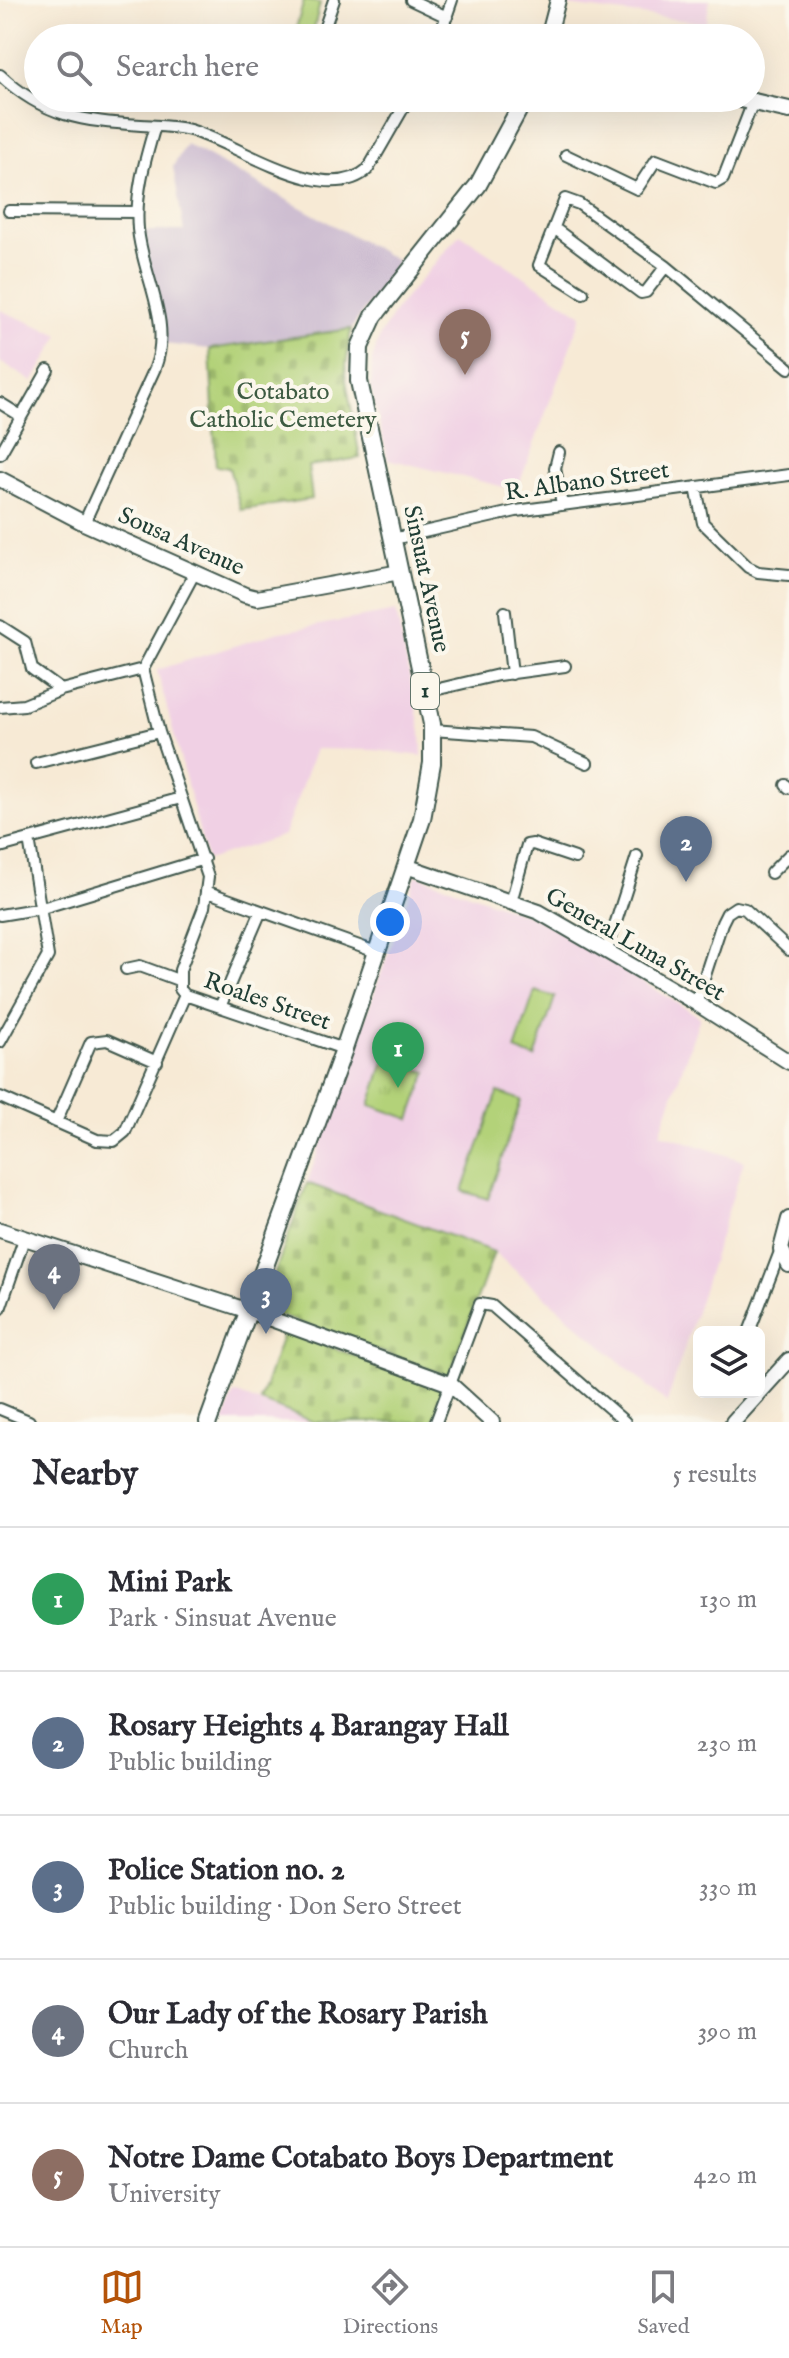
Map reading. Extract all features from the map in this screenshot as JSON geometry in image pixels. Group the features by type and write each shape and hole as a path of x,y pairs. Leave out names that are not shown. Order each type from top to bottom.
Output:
{"main road":[{"path":"765,105 789,110"},
{"name":"Sinsuat Avenue","path":"208,1422 344,1049 406,866 430,781 432,730 426,692 359,381 360,347 374,316 478,185 517,112"}],"street":[{"path":"326,24 334,0"},
{"path":"411,0 447,17"},
{"path":"444,24 452,0"},
{"path":"552,24 558,0"},
{"path":"2,82 24,96"},
{"path":"52,112 70,117 188,129 301,176 334,183 360,176 368,169 401,112"},
{"path":"566,155 637,189 656,160 716,183 723,179 749,112"},
{"path":"84,523 155,368 160,348 160,324 140,241 137,212 142,172 155,126"},
{"path":"583,293 539,265 562,202 570,199 666,266 789,368"},
{"path":"9,211 137,212"},
{"path":"554,228 641,293 646,292 666,266"},
{"path":"0,454 48,370"},
{"path":"0,403 21,416"},
{"path":"559,452 555,468 562,504"},
{"name":"R. Albano Street","path":"393,539 516,511 789,475"},
{"name":"Sousa Avenue","path":"0,479 84,523 257,598 400,572"},
{"path":"696,487 703,523 748,567 758,572 789,575"},
{"path":"0,1097 97,1140 114,1141 125,1132 157,1062 208,892 204,859 159,732 143,669 195,572"},
{"path":"505,612 512,674"},
{"path":"0,626 25,642 32,669 61,690"},
{"path":"426,692 565,666"},
{"path":"0,707 24,705 61,690 143,669"},
{"path":"432,730 531,737 587,763"},
{"path":"36,763 159,732"},
{"path":"0,847 181,798"},
{"path":"0,1042 48,956 29,839"},
{"path":"511,902 527,845 533,844 575,858"},
{"path":"771,873 789,855"},
{"path":"607,950 637,856"},
{"path":"0,915 42,908 204,859"},
{"name":"General Luna Street","path":"406,866 539,912 696,1003 789,1062"},
{"path":"208,892 376,952"},
{"path":"696,1003 722,923 727,913 736,907 745,909 789,950"},
{"path":"220,1007 261,911"},
{"name":"Roales Street","path":"126,969 140,966 220,1007 344,1049"},
{"path":"56,1122 91,1042 107,1040 157,1062"},
{"path":"751,1326 781,1249 789,1219"},
{"path":"0,1230 249,1311 450,1384 492,1422"},
{"path":"0,1309 24,1239"},
{"path":"781,1249 789,1265"},
{"path":"436,1422 480,1304 492,1306 625,1422"},
{"path":"733,1422 789,1360"},
{"path":"0,1409 29,1421"}],"shaded area":[{"path":"570,0 710,0 706,23 568,6"},
{"path":"186,144 398,261 351,329 210,349 165,344 142,231 184,231 173,167"},
{"path":"460,234 582,315 517,490 388,459 371,389 372,360 380,335 399,305"},
{"path":"0,310 60,335 33,382 0,362"},
{"path":"396,611 421,732 422,756 375,750 315,749 284,835 207,860 157,670 276,633"},
{"path":"416,875 542,920 700,1017 660,1133 744,1161 667,1403 494,1252 307,1183"},
{"path":"234,1393 312,1422 224,1422"}],"green space":[{"path":"304,0 320,3 315,24 297,24"},
{"name":"Cotabato Catholic Cemetery","path":"351,329 345,374 360,458 308,466 312,499 241,510 229,468 216,466 210,349"},
{"path":"535,991 555,997 535,1058 515,1050"},
{"path":"385,1059 427,1072 410,1119 370,1105"},
{"path":"498,1092 521,1100 488,1199 463,1191"},
{"path":"307,1183 494,1252 449,1376 262,1309"},
{"path":"284,1330 445,1389 433,1422 314,1422 260,1401"}],"place":[{"name":"Notre Dame Cotabato Boys Department","path":"465,375"},
{"name":"Rosary Heights 4 Barangay Hall","path":"686,882"},
{"name":"Mini Park","path":"398,1088"},
{"name":"Our Lady of the Rosary Parish","path":"54,1310"},
{"name":"Police Station no. 2","path":"266,1334"}]}
